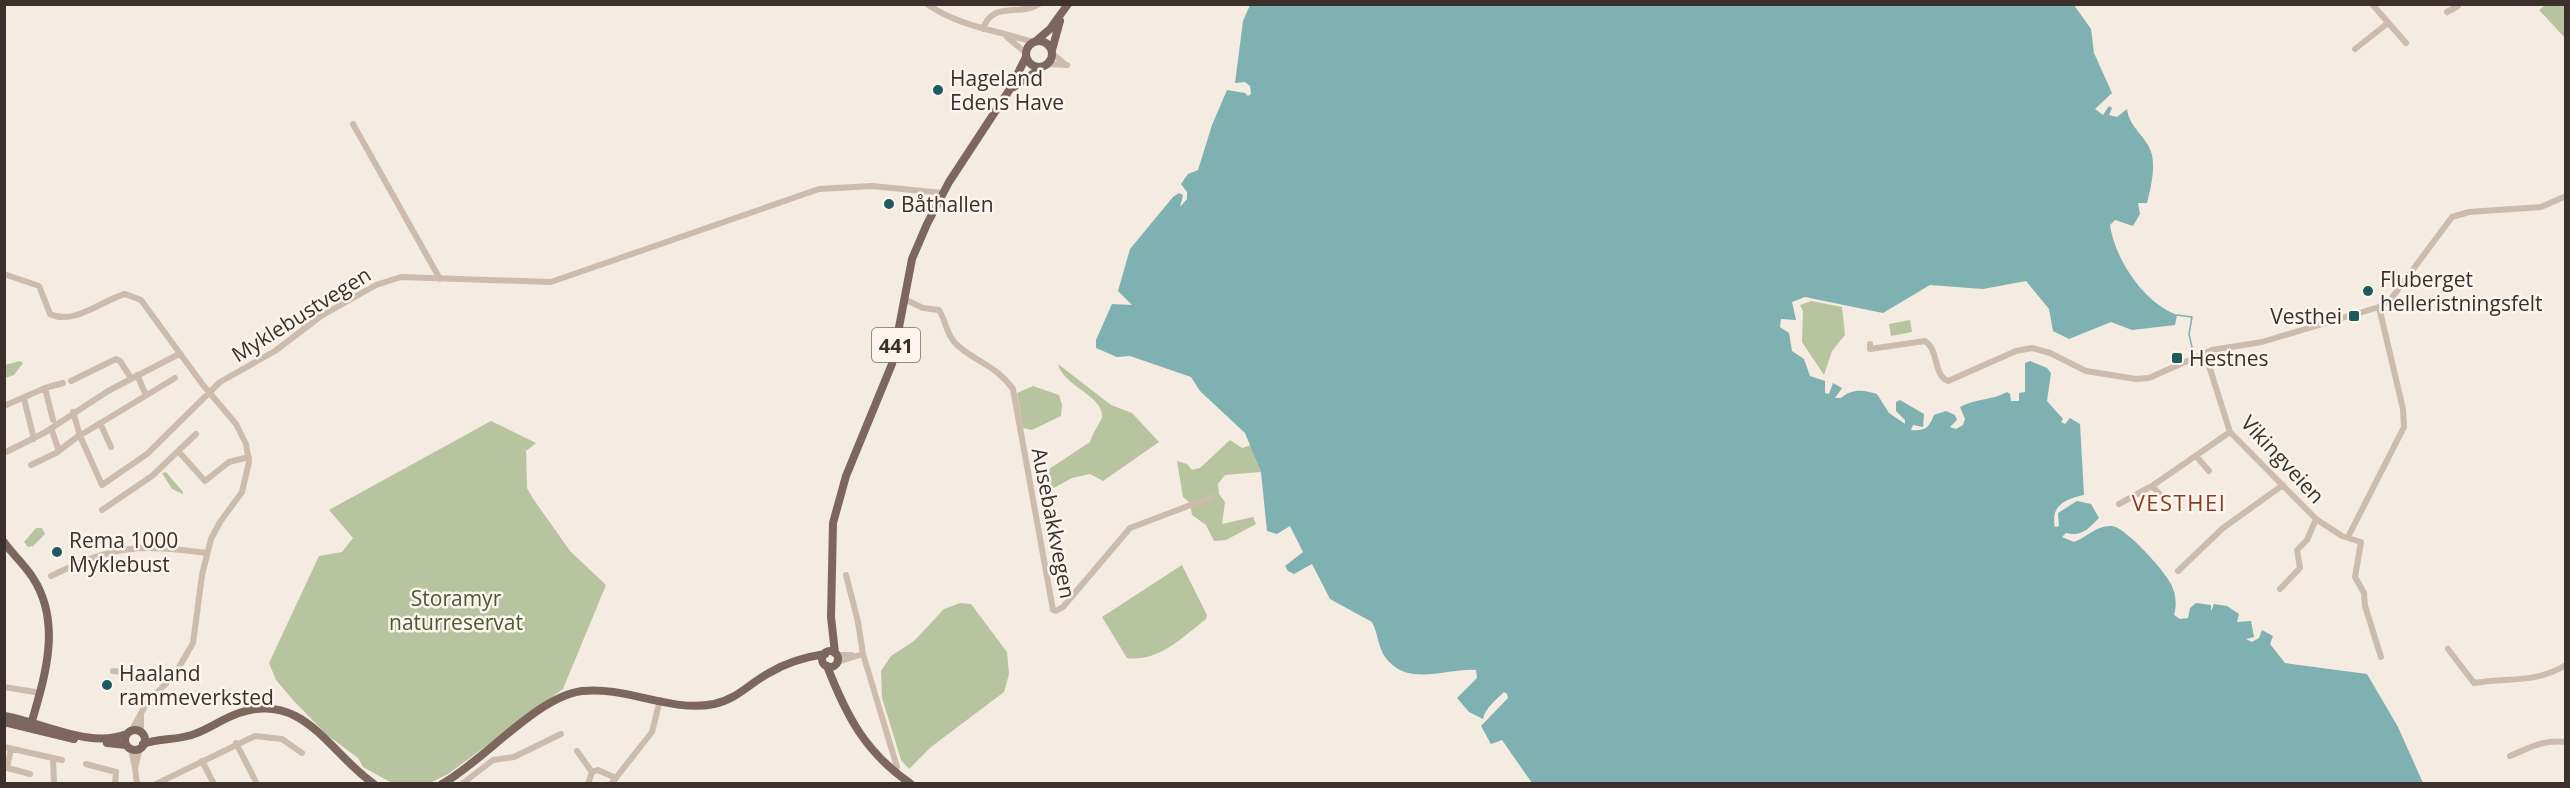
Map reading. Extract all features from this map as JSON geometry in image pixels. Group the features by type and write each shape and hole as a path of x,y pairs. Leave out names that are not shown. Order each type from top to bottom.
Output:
{"main road":[{"name":"441","path":"845,708 837,683 833,657 830,554 835,515 846,476 892,364 915,251 943,194 1010,89 1034,42 1045,35 1068,5"},
{"name":"441","path":"1010,89 1045,65 1052,52 1057,28 1068,5"},
{"path":"1034,42 1044,42 1052,52"},
{"path":"1026,55 1030,64 1045,65"},
{"path":"4,542 35,580 43,603 49,636 49,659 34,724"},
{"name":"441","path":"833,657 826,665 858,734 876,756 911,783"},
{"path":"442,783 544,708 566,695 591,691 695,705 719,703 742,693 767,674 789,663 833,657"},
{"path":"789,663 826,665 833,657"},
{"path":"4,716 89,743 191,735 246,711 266,708 283,711 314,728 362,775 374,783"},
{"path":"4,722 34,724"}],"street":[{"path":"927,4 945,17 1034,42"},
{"path":"982,29 989,17 1000,8 1027,10 1039,4"},
{"path":"2372,4 2406,44"},
{"path":"990,30 1000,8"},
{"path":"2355,49 2388,23"},
{"path":"1004,35 1026,55"},
{"path":"1045,65 1066,65 1052,52"},
{"path":"354,124 440,279"},
{"name":"Myklebustvegen","path":"74,412 80,436 102,485 147,454 220,382 275,351 321,316 376,285 401,277 551,282 819,189 840,186 899,187 943,194"},
{"path":"1870,344 1870,349 1879,349 1925,341 1933,348 1942,376 1948,381 2016,351 2032,348 2050,353 2086,371 2136,379 2149,378 2205,353 2262,342 2379,307 2391,299 2452,217 2469,212 2541,207 2565,196"},
{"path":"4,274 39,286 50,314 58,317 89,311 120,296 132,295 145,304 171,342 242,433 249,457 247,483 237,501 216,528 206,556 193,643 183,664 141,712 136,740 137,783"},
{"name":"Ausebakkvegen","path":"904,299 923,308 939,310 949,335 956,343 999,371 1013,389 1053,610 1056,611 1063,607 1130,528 1212,496"},
{"path":"2379,307 2402,402 2404,427 2345,537 2361,542 2355,578 2364,593 2365,606 2381,657"},
{"path":"4,453 33,439 74,412 178,351"},
{"name":"Vikingveien","path":"2205,353 2230,432 2316,519 2345,537"},
{"path":"71,381 116,359 134,377 146,395"},
{"path":"84,433 175,378"},
{"path":"4,406 45,388 63,383"},
{"path":"45,388 52,420"},
{"path":"24,399 33,439"},
{"path":"100,423 111,447"},
{"path":"51,428 59,451"},
{"path":"2119,504 2152,486 2230,432"},
{"path":"102,510 152,476 196,434"},
{"path":"31,465 59,451 77,437"},
{"path":"179,452 205,481 229,462 249,457"},
{"path":"2196,456 2209,471"},
{"path":"2178,572 2223,528 2283,485"},
{"path":"2152,486 2166,501"},
{"name":"Vikingveien","path":"2280,589 2300,568 2297,550 2307,540 2316,519"},
{"path":"51,576 95,555 117,550 154,547 206,556"},
{"path":"846,575 858,622 859,655 897,766"},
{"path":"2448,649 2474,683 2496,679 2539,678 2565,665"},
{"path":"833,657 859,655"},
{"path":"113,672 155,675 166,684"},
{"path":"4,687 40,696"},
{"path":"592,772 603,771 613,781 652,732 660,700"},
{"path":"462,783 493,760 514,757 561,734"},
{"path":"156,783 169,781 246,738 267,736 282,739 302,753"},
{"path":"2510,756 2549,740 2565,742"},
{"path":"236,743 257,783"},
{"path":"30,774 6,767 8,748 62,760"},
{"path":"577,751 592,772"},
{"path":"53,758 54,783"},
{"path":"202,761 214,783"},
{"path":"86,764 116,772 115,783"},
{"path":"588,783 592,772"}],"green space":[{"path":"2545,5 2565,5 2565,38 2539,10"},
{"path":"1811,301 1842,307 1845,335 1832,351 1824,375 1802,342 1803,311 1800,305"},
{"path":"1910,320 1912,332 1891,336 1889,324"},
{"path":"20,361 23,363 14,375 5,378 5,365"},
{"path":"1058,364 1111,405 1132,413 1159,442 1103,481 1090,474 1072,478 1039,496 1037,477 1090,442 1102,417 1097,403 1067,379"},
{"path":"1033,386 1059,395 1062,405 1061,416 1032,430 1023,428 1017,393"},
{"name":"Storamyr naturreservat","path":"491,421 536,443 526,451 527,488 570,551 606,585 563,689 448,774 430,783 392,783 363,767 358,758 326,734 276,680 269,663 319,556 342,552 353,538 329,510"},
{"path":"1230,440 1242,448 1251,445 1261,472 1225,475 1218,484 1219,494 1225,502 1222,524 1253,517 1256,524 1226,540 1214,541 1206,525 1192,515 1190,503 1183,497 1177,461 1187,464 1192,470 1200,468"},
{"path":"166,472 183,494 172,489 162,473"},
{"path":"36,528 42,528 45,534 33,546 28,547 24,542"},
{"path":"1182,565 1207,615 1206,619 1180,640 1160,652 1138,658 1127,658 1102,617"},
{"path":"960,603 971,604 1007,652 1009,674 1004,692 931,747 909,769 901,760 882,698 881,671 891,656 914,641 944,609"}],"water":[{"path":"1250,5 2074,5 2091,29 2094,53 2112,93 2095,109 2103,115 2109,106 2112,108 2109,115 2117,117 2127,109 2131,122 2147,143 2152,155 2153,173 2147,203 2138,203 2140,214 2133,226 2115,220 2110,225 2113,238 2124,265 2142,290 2165,309 2177,315 2175,325 2132,330 2111,322 2069,339 2053,331 2049,309 2026,281 1983,289 1930,285 1883,313 1805,297 1792,302 1796,320 1781,319 1780,327 1789,333 1792,351 1804,359 1810,376 1825,381 1825,393 1829,394 1833,383 1842,388 1835,398 1858,391 1877,394 1889,413 1905,424 1905,420 1896,411 1896,402 1900,400 1924,414 1923,427 1913,425 1911,430 1926,428 1934,415 1946,411 1955,415 1957,420 1950,427 1956,429 1963,425 1965,419 1960,407 2007,392 2010,394 2011,401 2019,401 2019,393 2025,392 2025,363 2030,361 2047,368 2051,373 2047,401 2063,419 2061,422 2065,424 2070,418 2080,424 2084,495 2060,505 2055,514 2055,527 2059,526 2058,513 2077,501 2091,504 2099,518 2084,531 2076,534 2066,533 2062,537 2074,542 2102,527 2118,528 2153,560 2167,578 2175,596 2174,615 2180,619 2188,618 2190,608 2196,603 2211,605 2211,611 2214,604 2227,606 2239,614 2237,622 2251,621 2254,637 2246,639 2252,642 2259,638 2262,630 2273,636 2270,644 2285,663 2367,674 2398,727 2423,783 1532,783 1502,740 1491,744 1481,726 1508,698 1507,694 1504,692 1491,704 1483,719 1469,712 1457,698 1477,678 1476,670 1428,674 1405,672 1385,657 1372,622 1330,599 1312,564 1294,574 1288,571 1285,566 1303,552 1290,526 1277,534 1267,531 1261,472 1245,433 1200,391 1191,377 1130,356 1117,357 1096,348 1096,340 1112,304 1132,305 1118,291 1130,249 1173,197 1179,193 1183,195 1180,207 1187,199 1187,192 1181,184 1188,174 1198,170 1212,125 1227,90 1245,93 1248,96 1251,94 1250,86 1245,82 1235,83 1243,21"}],"waterway":[{"path":"2177,315 2192,317 2189,334 2192,347"}],"place":[{"name":"Hageland Edens Have","path":"938,90"},
{"name":"Båthallen","path":"889,204"},
{"name":"Fluberget helleristningsfelt","path":"2368,291"},
{"name":"Vesthei","path":"2354,316"},
{"name":"Hestnes","path":"2177,358"},
{"name":"Rema 1000 Myklebust","path":"57,552"},
{"name":"Haaland rammeverksted","path":"107,685"}],"district":[{"name":"VESTHEI","path":"2179,502"}]}
